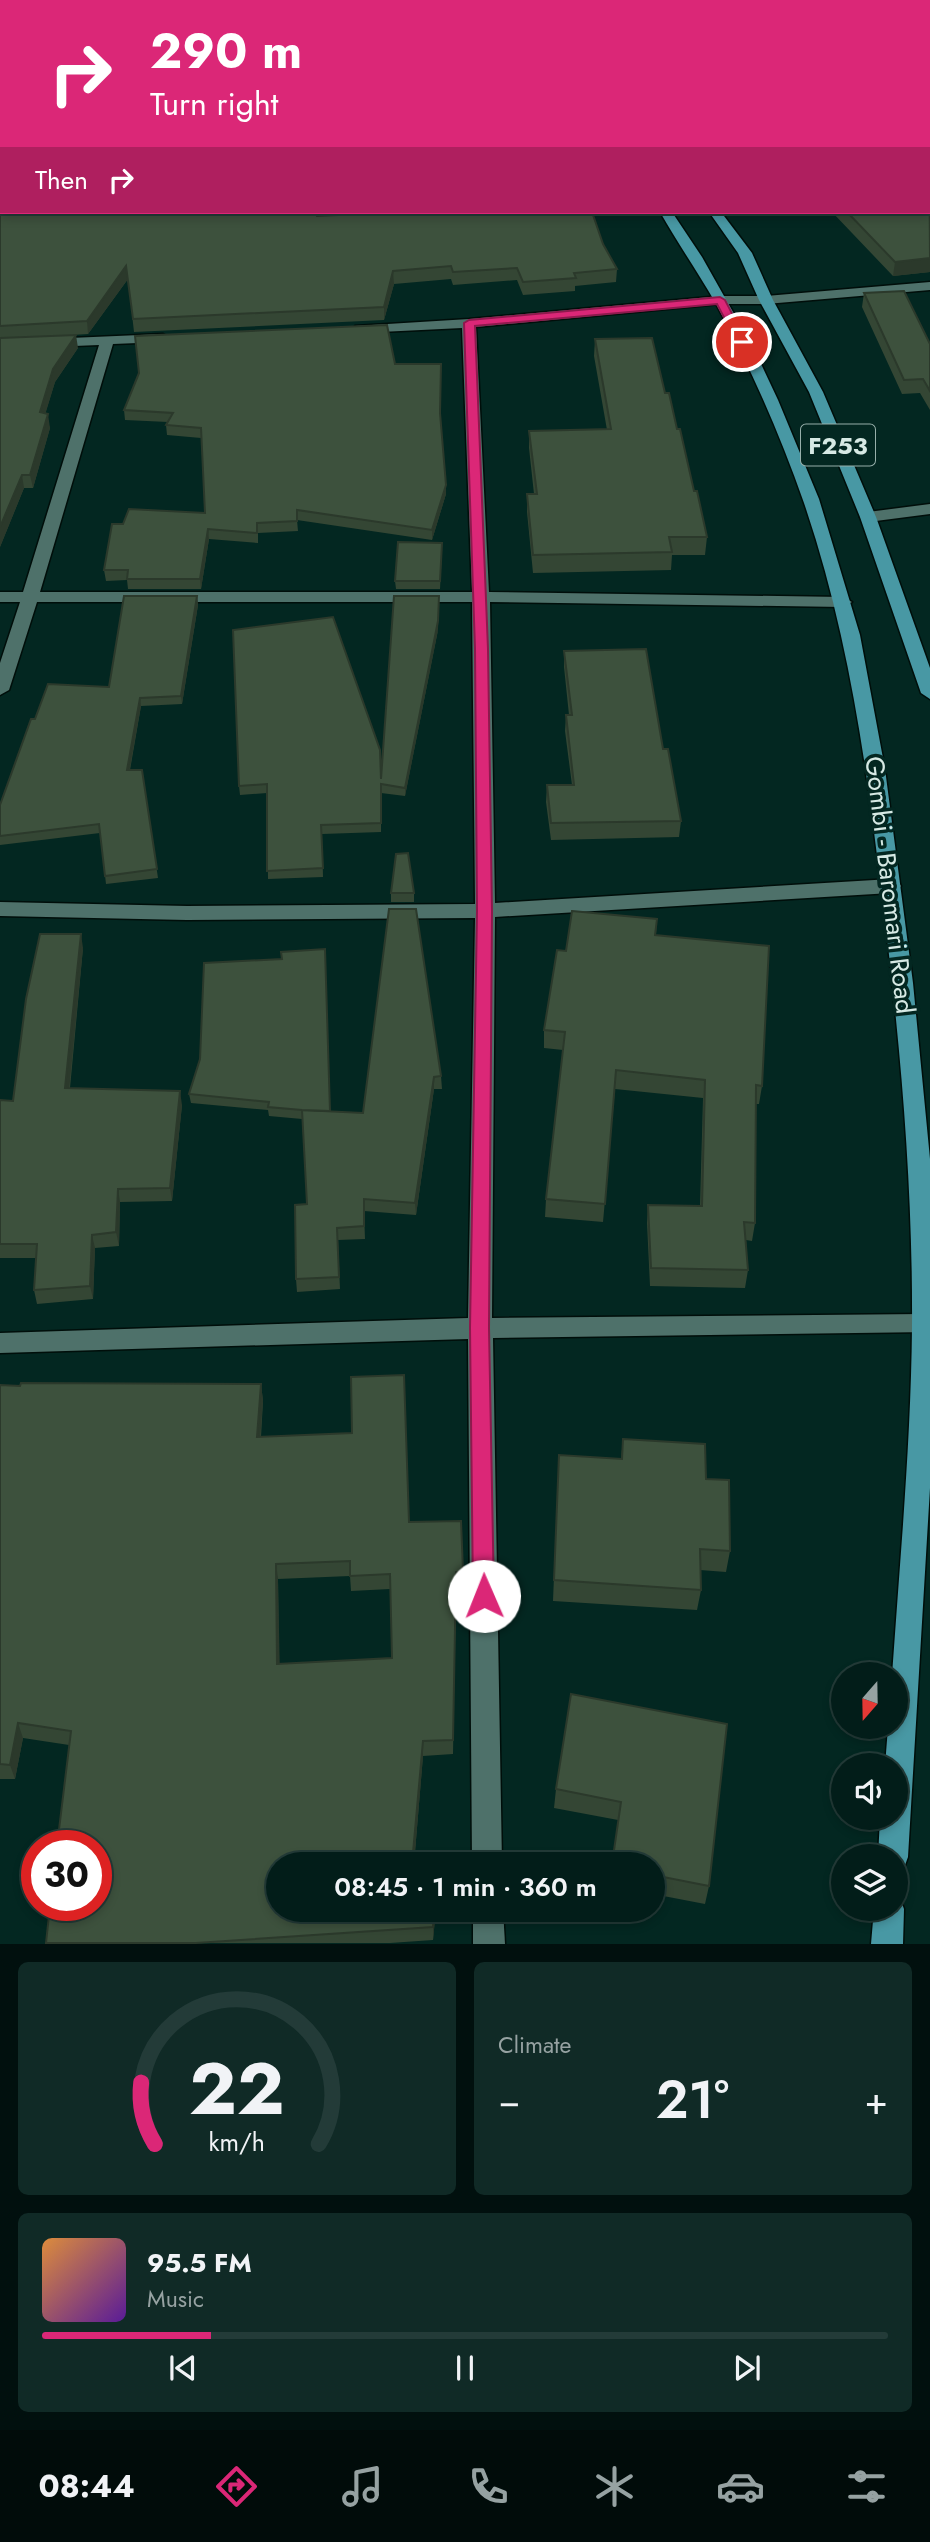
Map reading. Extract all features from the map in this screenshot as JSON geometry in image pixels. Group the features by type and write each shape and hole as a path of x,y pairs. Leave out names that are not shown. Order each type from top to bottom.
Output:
{"main road":[{"name":"Gombi - Baromari Road","path":"667,214 699,261 774,404 843,602 867,717 902,957 916,1113 924,1324 915,1547 900,1753"},
{"name":"F253","path":"716,214 745,253 766,300 816,392 868,517 930,693"},
{"path":"887,1944 888,1921"}],"street":[{"path":"344,329 469,323 720,300 766,300 930,286"},
{"path":"469,323 481,597 485,911 480,1328 487,1852"},
{"path":"0,345 177,338"},
{"path":"0,690 107,341"},
{"path":"868,517 930,509"},
{"path":"0,597 481,597 843,602"},
{"path":"0,909 187,913 485,911 891,886"},
{"path":"0,1343 480,1328 924,1324"},
{"path":"488,1922 489,1944"}],"building":[{"path":"0,214 593,214 603,244 617,269 574,273 576,278 523,282 517,268 453,272 451,266 393,271 384,307 133,319 126,266 87,321 0,326"},
{"path":"849,214 930,214 930,258 895,262"},
{"path":"904,291 930,344 930,391 923,379 904,380 864,293"},
{"path":"387,325 395,364 441,364 440,413 446,485 432,530 297,510 297,521 257,523 257,533 208,529 200,579 127,579 128,570 104,570 112,524 123,524 129,509 205,513 201,428 166,425 173,413 124,410 139,373 135,336"},
{"path":"76,335 53,369 40,412 48,414 30,475 22,475 0,527 0,338"},
{"path":"652,338 665,393 669,393 677,429 680,429 707,537 669,537 672,552 533,555 527,494 537,494 529,431 611,429 595,339"},
{"path":"398,542 442,543 440,581 395,581"},
{"path":"124,596 197,596 181,696 140,698 127,770 142,770 157,869 105,876 99,824 0,836 0,805 31,719 35,719 48,684 109,687"},
{"path":"394,596 439,596 438,621 405,788 381,784 381,823 321,825 323,868 267,871 267,784 239,786 233,630 333,617 380,750 381,779"},
{"path":"646,649 663,749 668,749 681,821 551,823 547,785 574,785 566,715 572,715 564,651"},
{"path":"408,853 414,893 391,893 396,854"},
{"path":"389,909 416,909 441,1076 434,1077 415,1203 364,1199 364,1226 337,1228 339,1277 296,1279 295,1205 307,1204 302,1110 363,1113"},
{"path":"572,911 657,919 655,935 769,946 762,1086 756,1085 755,1223 744,1222 748,1270 651,1268 648,1205 702,1206 705,1080 616,1070 605,1204 546,1199 565,1032 544,1030 557,950 566,951"},
{"path":"40,934 81,934 65,1088 180,1091 170,1188 118,1189 116,1232 92,1235 90,1286 34,1290 37,1244 0,1244 0,1100 13,1101 26,999"},
{"path":"325,949 330,1111 268,1107 269,1102 189,1094 200,1059 204,963 282,959 281,952"},
{"path":"404,1375 409,1522 461,1521 463,1571 456,1572 453,1740 423,1741 413,1852 266,1852 266,1922 433,1922 433,1927 196,1943 46,1943 48,1921 112,1921 112,1830 59,1830 71,1731 18,1723 10,1765 0,1764 0,1385 261,1384 257,1437 352,1433 351,1377","holes":["350,1561 350,1576 390,1574 392,1658 277,1664 276,1564"]},
{"path":"623,1439 705,1444 706,1479 729,1480 730,1551 700,1549 701,1590 554,1580 559,1455 622,1459"},
{"path":"571,1694 727,1724 709,1886 665,1877 665,1852 614,1852 621,1802 556,1789"}],"route":[{"path":"484,1596 480,1328 485,911 482,649 469,323 720,300 742,342"}]}
